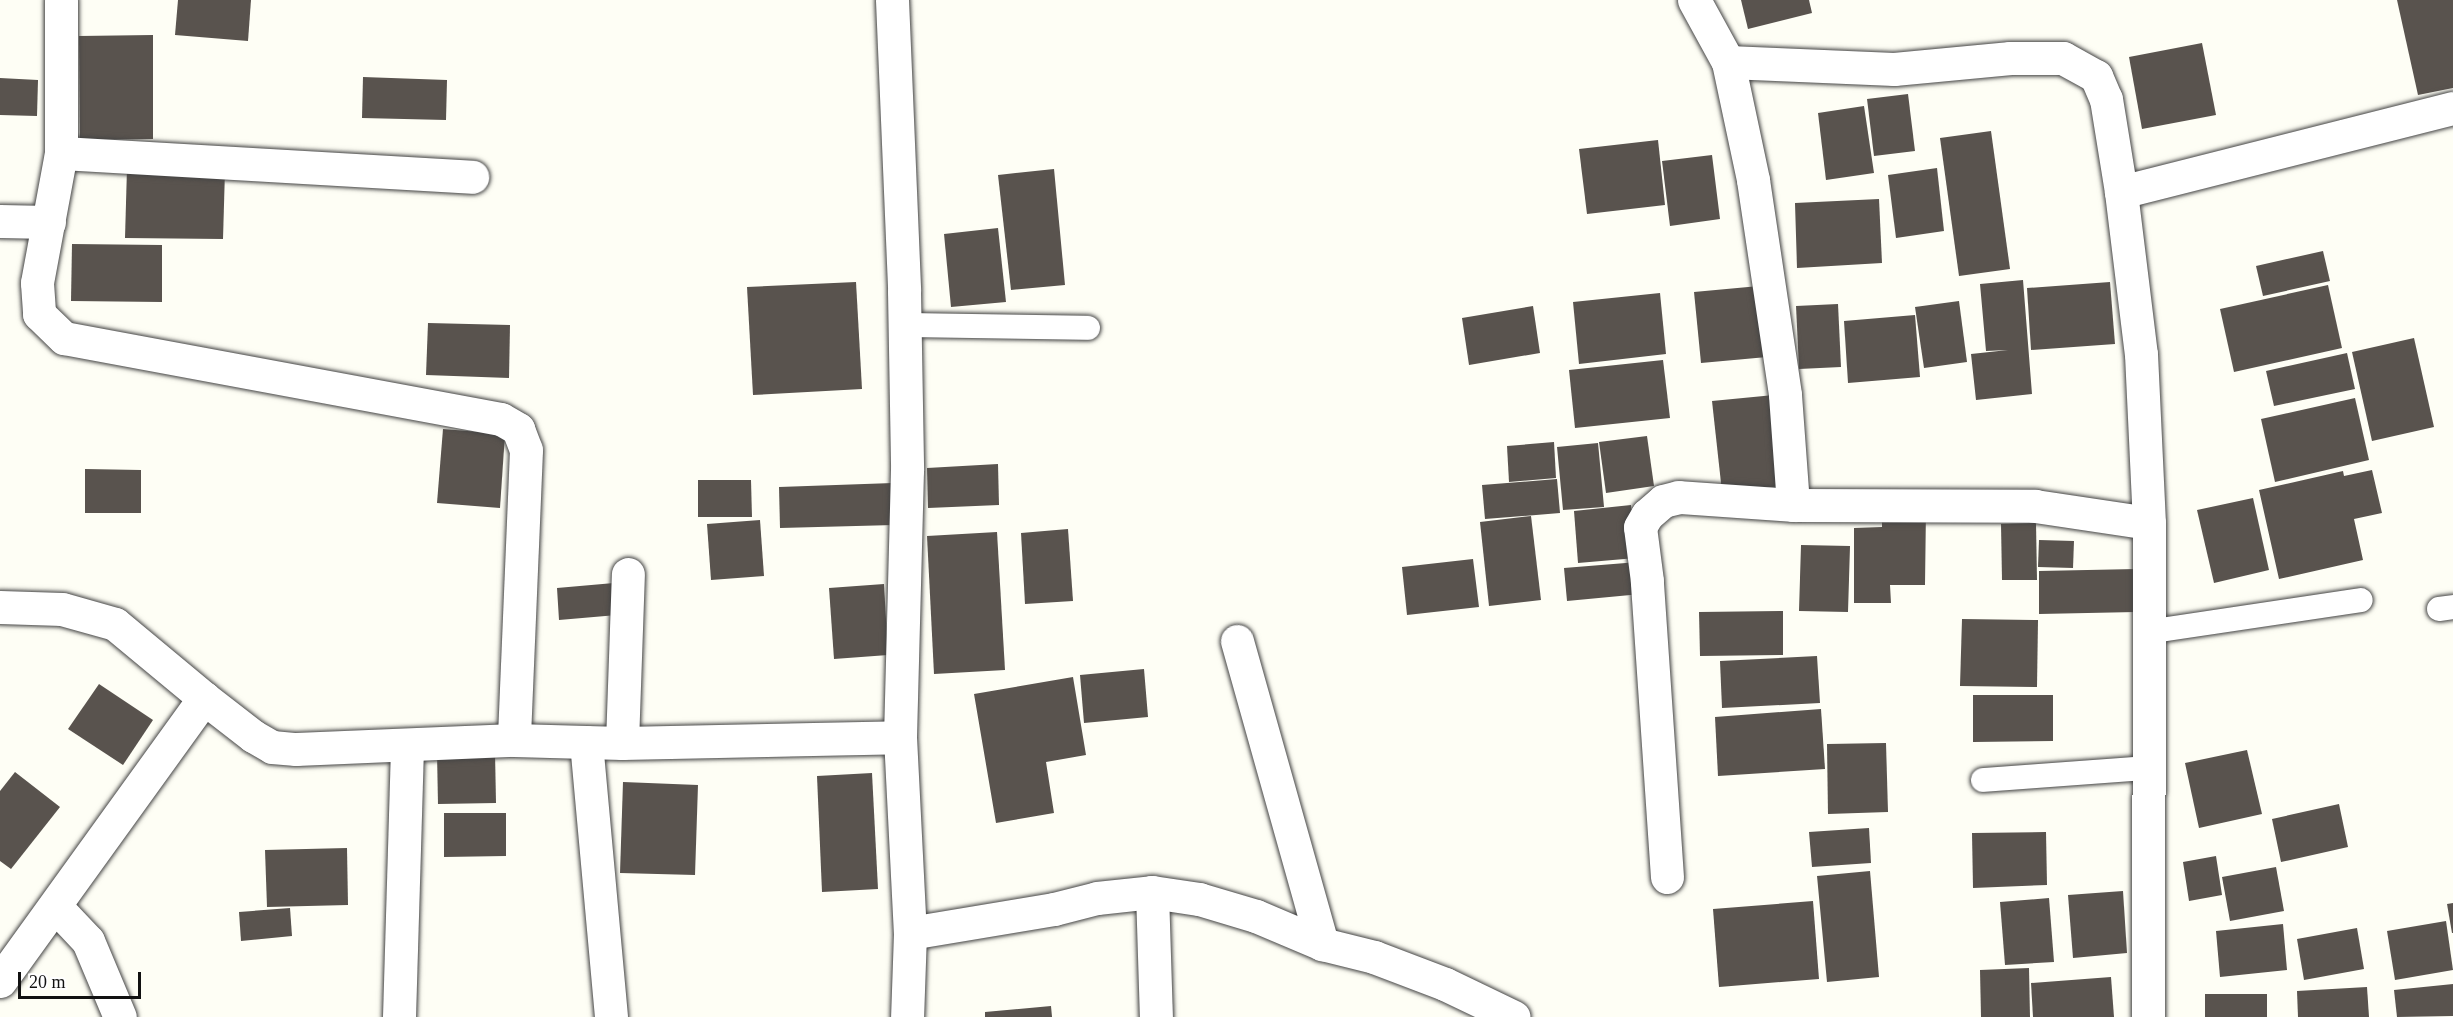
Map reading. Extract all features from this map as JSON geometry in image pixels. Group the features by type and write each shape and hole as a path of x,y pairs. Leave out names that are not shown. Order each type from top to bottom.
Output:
{"street":[{"path":"61,0 61,153 37,283 39,315 64,338 501,419 518,429 526,450 514,740"},
{"path":"892,0 907,470 900,737 910,933 907,1017"},
{"path":"1694,0 1728,62 1753,180 1780,361 1793,505"},
{"path":"1728,62 1894,69 2010,58 2063,58 2096,76 2106,99 2121,192 2141,354 2148,523 2148,1017"},
{"path":"2121,192 2453,108"},
{"path":"61,153 472,177"},
{"path":"0,221 49,222"},
{"path":"1667,877 1647,581 1640,527 1647,515 1663,501 1679,497 1793,505 2035,506 2148,523"},
{"path":"622,743 628,574"},
{"path":"0,607 62,609 115,624 204,698 253,736 272,747 296,749 407,746 514,740 622,743 900,737"},
{"path":"1237,641 1323,944"},
{"path":"0,981 204,698"},
{"path":"586,742 611,1017"},
{"path":"399,1017 407,746"},
{"path":"910,933 1053,909 1097,898 1152,892 1199,899 1245,913 1323,944 1374,957 1445,984 1514,1017"},
{"path":"1152,892 1156,1017"},
{"path":"55,906 88,941 120,1017"}],"lane":[{"path":"904,326 1088,328"},
{"path":"2147,632 2361,600"},
{"path":"1983,780 2147,768"}],"building":[{"path":"178,0 251,0 248,41 175,35"},
{"path":"1741,0 1809,0 1812,13 1748,29"},
{"path":"2397,0 2453,0 2453,88 2418,95"},
{"path":"153,35 153,139 80,140 79,36"},
{"path":"2202,43 2216,115 2142,129 2129,57"},
{"path":"363,77 447,80 446,120 362,118"},
{"path":"0,78 38,80 37,116 0,115"},
{"path":"1908,94 1915,151 1874,156 1867,99"},
{"path":"1864,106 1874,173 1826,180 1818,113"},
{"path":"1991,131 2010,269 1959,276 1940,138"},
{"path":"1658,140 1665,205 1587,214 1579,149"},
{"path":"1712,155 1720,219 1670,226 1662,161"},
{"path":"127,168 225,170 223,239 125,238"},
{"path":"1937,168 1944,231 1896,238 1888,175"},
{"path":"1054,169 1065,285 1011,290 998,175"},
{"path":"1879,199 1882,263 1797,268 1795,203"},
{"path":"998,228 1006,302 951,307 944,234"},
{"path":"72,244 162,245 162,302 71,301"},
{"path":"2323,251 2330,281 2263,296 2256,266"},
{"path":"2023,280 2032,394 1976,400 1971,354 2008,350 1986,351 1980,284"},
{"path":"856,282 862,389 753,395 747,287"},
{"path":"2110,282 2115,344 2031,350 2027,288"},
{"path":"2328,285 2342,348 2234,372 2220,309"},
{"path":"1759,286 1767,357 1701,363 1694,292"},
{"path":"1660,293 1666,354 1579,364 1573,302"},
{"path":"1959,301 1967,362 1924,368 1915,307"},
{"path":"1838,304 1841,367 1799,369 1796,306"},
{"path":"1533,306 1540,353 1469,365 1462,318"},
{"path":"1915,315 1920,377 1848,383 1844,321"},
{"path":"428,323 510,325 509,378 426,375"},
{"path":"2414,338 2434,427 2372,441 2352,352"},
{"path":"2347,353 2355,389 2274,406 2266,371"},
{"path":"1663,360 1670,418 1575,428 1569,370"},
{"path":"1774,395 1783,486 1722,492 1712,401"},
{"path":"2355,398 2369,460 2275,482 2261,419"},
{"path":"443,429 505,434 500,508 437,503"},
{"path":"1647,436 1654,486 1606,493 1599,442"},
{"path":"1554,442 1556,478 1509,482 1507,446"},
{"path":"1598,443 1604,507 1563,510 1557,447"},
{"path":"998,464 999,505 928,508 927,468"},
{"path":"85,469 141,470 141,513 85,513"},
{"path":"2372,470 2382,513 2354,519 2363,560 2279,579 2259,490 2343,471 2344,476"},
{"path":"1557,479 1560,513 1485,519 1482,485"},
{"path":"698,480 751,480 752,517 698,517"},
{"path":"893,483 894,525 780,528 779,487"},
{"path":"2253,498 2269,570 2214,583 2197,510"},
{"path":"1631,505 1636,558 1578,563 1574,511"},
{"path":"1882,509 1926,509 1925,585 1890,585 1891,603 1854,603 1854,528 1882,527"},
{"path":"1531,516 1541,600 1489,606 1480,522"},
{"path":"760,520 764,576 711,580 707,524"},
{"path":"2036,523 2037,580 2002,580 2001,524"},
{"path":"1068,529 1073,601 1025,604 1021,533"},
{"path":"997,532 1005,670 934,674 927,536"},
{"path":"2039,540 2074,541 2073,568 2038,567"},
{"path":"1801,545 1850,546 1848,612 1799,611"},
{"path":"1473,559 1479,607 1407,615 1402,567"},
{"path":"1638,562 1641,594 1567,601 1564,568"},
{"path":"2136,569 2136,612 2039,614 2039,571"},
{"path":"614,583 617,615 559,620 557,588"},
{"path":"884,584 888,655 834,659 829,588"},
{"path":"1783,611 1783,655 1700,656 1699,612"},
{"path":"1962,619 2038,620 2037,687 1960,686"},
{"path":"1817,656 1820,703 1722,708 1720,661"},
{"path":"1144,669 1148,717 1084,723 1080,675"},
{"path":"1073,677 1086,755 1046,762 1054,813 996,823 974,694"},
{"path":"99,684 153,720 123,765 68,729"},
{"path":"1973,695 2053,695 2053,741 1973,742"},
{"path":"1821,709 1825,769 1718,776 1715,717"},
{"path":"1886,743 1888,812 1828,814 1827,744"},
{"path":"2247,750 2262,814 2199,828 2185,763"},
{"path":"495,752 496,803 438,804 437,753"},
{"path":"15,772 60,807 11,869 0,861 0,791"},
{"path":"872,773 878,889 822,892 817,776"},
{"path":"623,782 698,785 695,875 620,873"},
{"path":"2339,804 2348,847 2281,862 2272,819"},
{"path":"444,813 506,813 506,856 444,857"},
{"path":"1869,828 1871,863 1812,867 1809,832"},
{"path":"2046,832 2047,885 1973,888 1972,833"},
{"path":"347,848 348,905 267,907 265,850"},
{"path":"2216,856 2222,895 2189,901 2183,862"},
{"path":"2276,867 2284,911 2230,921 2222,877"},
{"path":"1870,871 1879,977 1827,982 1817,876"},
{"path":"2123,891 2127,953 2073,958 2068,895"},
{"path":"2049,898 2054,962 2005,965 2000,902"},
{"path":"1813,901 1819,979 1719,987 1713,909"},
{"path":"2453,903 2453,933 2452,933 2447,904"},
{"path":"290,908 292,936 241,941 239,912"},
{"path":"2446,921 2453,970 2395,980 2387,931"},
{"path":"2283,924 2287,970 2220,977 2216,931"},
{"path":"2357,928 2364,969 2304,980 2297,939"},
{"path":"2029,968 2030,1017 1981,1017 1980,970"},
{"path":"2111,977 2114,1017 2033,1017 2031,983"},
{"path":"2453,984 2453,1016 2397,1017 2394,990"},
{"path":"2367,987 2369,1017 2298,1017 2297,991"},
{"path":"2205,994 2267,994 2267,1017 2205,1017"},
{"path":"1051,1006 1052,1017 985,1017 985,1012"}]}
